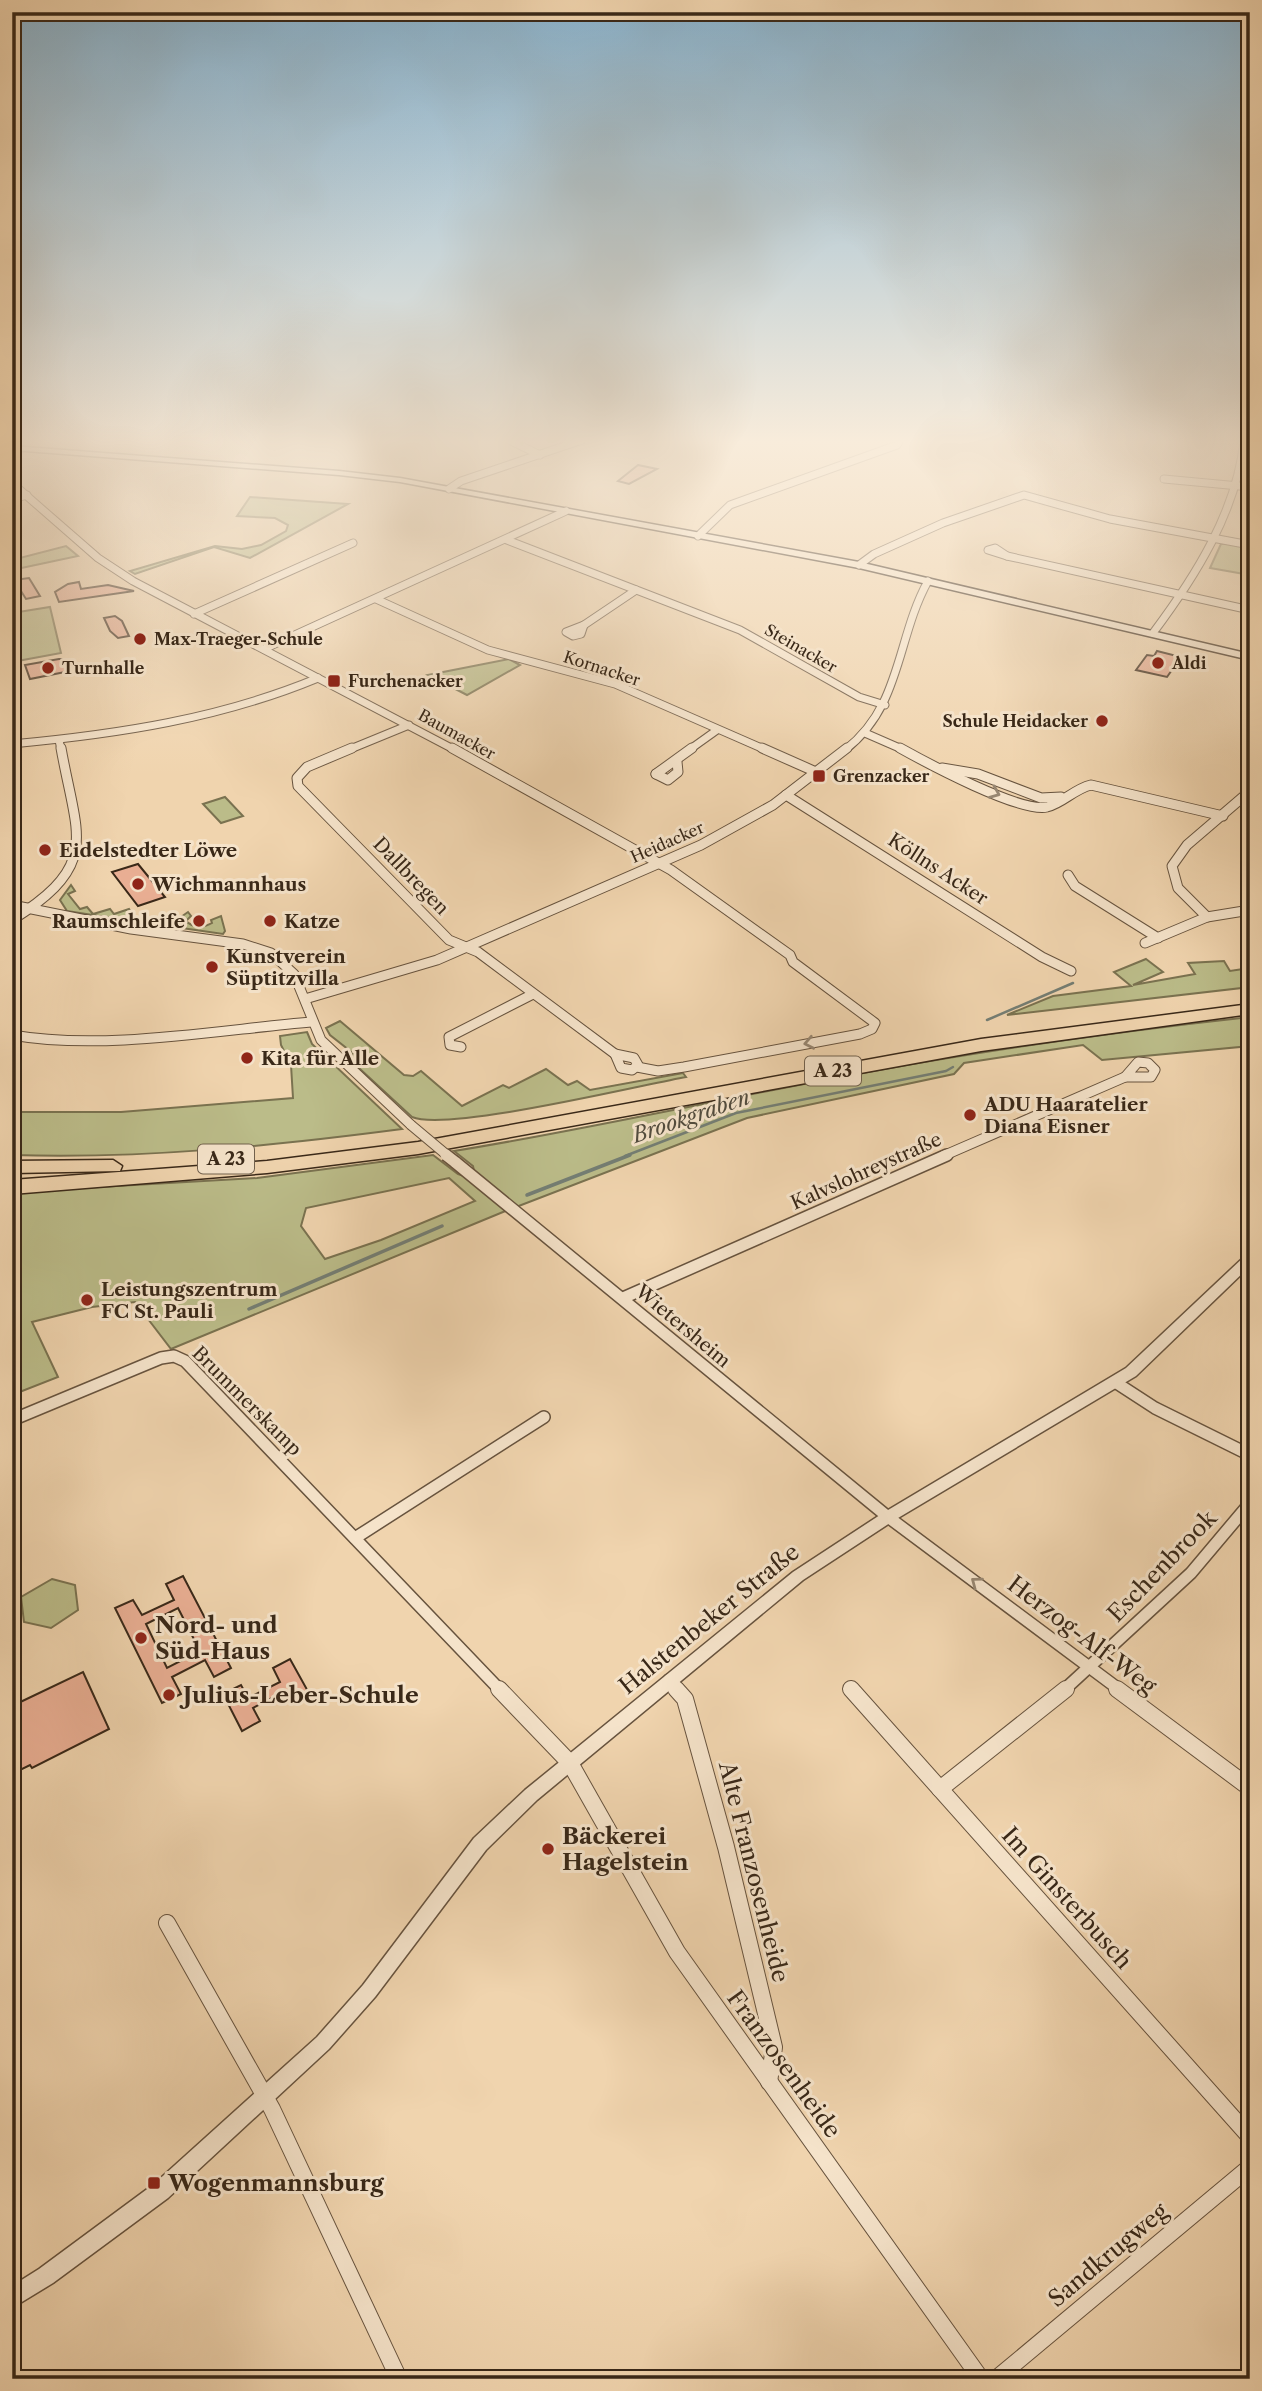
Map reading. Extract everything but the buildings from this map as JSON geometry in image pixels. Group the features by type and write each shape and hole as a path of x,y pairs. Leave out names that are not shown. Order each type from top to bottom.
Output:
{"highway":[{"name":"A 23","path":"12,1167 149,1164 323,1150 500,1123 976,1034 1250,999"},
{"name":"A 23","path":"12,1179 104,1178 267,1167 418,1148 939,1051 1085,1029 1250,1009"},
{"path":"12,1187 104,1178"}],"main road":[{"path":"784,552 859,565 1250,657"}],"street":[{"name":"Baumacker","path":"93,552 106,563 194,614 409,725 658,863 776,944 799,966 870,1016 874,1026"},
{"path":"194,614 334,552"},
{"path":"264,649 481,552"},
{"name":"Steinacker","path":"537,552 740,630 859,697 885,705"},
{"path":"859,565 879,552"},
{"path":"1153,634 1182,596 1206,552"},
{"path":"1007,556 1250,610"},
{"name":"Heidacker","path":"305,999 375,981 467,948 727,831 786,795 865,733 885,705 918,599 928,581"},
{"path":"584,625 636,590"},
{"name":"Kornacker","path":"376,599 467,642 601,678 816,772"},
{"path":"12,744 173,724 230,709 318,678"},
{"name":"Dallbregen","path":"409,725 313,764 299,774 298,786 449,940 478,951 615,1054 634,1058 637,1067 658,1071 860,1034 874,1026"},
{"path":"677,762 717,730"},
{"path":"865,733 885,740 933,766 1027,806 1048,807 1076,788 1096,786 1223,816"},
{"path":"12,920 47,901 64,882 77,855 77,838 59,740"},
{"path":"1207,918 1180,891 1174,882 1172,866 1180,851 1250,791"},
{"name":"Köllns Acker","path":"786,795 1042,957 1071,971"},
{"path":"1068,875 1075,886 1158,938"},
{"path":"12,905 260,949 289,967 305,999 311,1022 116,1039 35,1039 12,1035"},
{"path":"1145,943 1207,918 1250,910"},
{"path":"461,1047 450,1045 449,1037 533,994"},
{"name":"Wietersheim","path":"311,1022 321,1040 411,1125 888,1517"},
{"name":"Kalvslohreystraße","path":"622,1298 1125,1077"},
{"name":"Halstenbeker Straße","path":"12,2298 47,2276 161,2191 265,2096 350,2014 480,1844 570,1763 780,1588 888,1517 1131,1372 1250,1258"},
{"name":"Brummerskamp","path":"12,1420 161,1358 174,1356 185,1362 570,1763"},
{"path":"1115,1382 1155,1408 1250,1455"},
{"path":"355,1538 544,1417"},
{"name":"Eschenbrook","path":"940,1789 1012,1735 1089,1667 1193,1570 1250,1503"},
{"name":"Herzog-Alf-Weg","path":"888,1517 1250,1788"},
{"name":"Alte Franzosenheide","path":"670,1680 685,1699 726,1847 774,2047 769,2082"},
{"name":"Im Ginsterbusch","path":"850,1689 1250,2137"},
{"name":"Franzosenheide","path":"570,1763 588,1790 645,1903 981,2379"},
{"path":"167,1923 265,2096 399,2379"},
{"name":"Sandkrugweg","path":"996,2379 1250,2167"}],"green space":[{"path":"44,552 73,552 78,556 12,570 12,560"},
{"path":"196,552 201,552 135,574 130,571"},
{"path":"229,552 262,552 250,558"},
{"path":"1218,552 1250,552 1250,575 1210,568"},
{"path":"50,607 61,653 12,662 12,613"},
{"path":"509,659 520,665 467,695 428,675"},
{"path":"225,797 243,816 221,823 203,804"},
{"path":"71,885 75,891 68,894 80,909 87,907 93,914 110,909 114,914 129,909 135,918 131,921 67,911 60,900"},
{"path":"188,912 191,916 186,921 199,926 209,925 211,920 221,916 225,931 223,934 168,926"},
{"path":"1146,959 1163,972 1133,985 1195,974 1188,963 1224,961 1230,971 1250,968 1250,987 1007,1015 1053,996 1131,986 1114,972"},
{"path":"1250,1017 1250,1046 1102,1060 1083,1045 964,1063 954,1074 747,1118 503,1212 171,1349 135,1302 92,1307 32,1322 58,1377 12,1395 12,1192 257,1178 433,1155 458,1174 470,1178 475,1175 473,1166 454,1151 915,1064","holes":["449,1178 475,1201 381,1240 325,1259 301,1226 306,1208"]},
{"path":"340,1021 404,1075 413,1076 421,1071 462,1106 503,1085 509,1088 546,1069 568,1085 577,1081 590,1090 683,1073 686,1077 501,1113 432,1120 412,1117 347,1057 354,1054 330,1035 326,1028"},
{"path":"307,1032 312,1044 402,1129 208,1150 110,1155 12,1155 12,1112 121,1112 293,1098 291,1065 281,1045 280,1036"},
{"path":"52,1579 75,1585 78,1610 51,1628 24,1622 21,1597"}],"waterway":[{"name":"Brookgraben","path":"987,1020 1073,983"},
{"name":"Brookgraben","path":"625,1156 736,1113 946,1071 953,1067"},
{"name":"Brookgraben","path":"527,1195 630,1155"},
{"name":"Brookgraben","path":"249,1309 442,1226"}],"place":[{"name":"Max-Traeger-Schule","path":"140,639"},
{"name":"Aldi","path":"1158,663"},
{"name":"Turnhalle","path":"48,668"},
{"name":"Furchenacker","path":"334,681"},
{"name":"Schule Heidacker","path":"1102,721"},
{"name":"Grenzacker","path":"819,776"},
{"name":"Eidelstedter Löwe","path":"45,850"},
{"name":"Wichmannhaus","path":"138,884"},
{"name":"Raumschleife","path":"199,921"},
{"name":"Katze","path":"270,921"},
{"name":"Kunstverein Süptitzvilla","path":"212,967"},
{"name":"Kita für Alle","path":"247,1058"},
{"name":"ADU Haaratelier Diana Eisner","path":"970,1115"},
{"name":"Leistungszentrum FC St. Pauli","path":"87,1300"},
{"name":"Nord- und Süd-Haus","path":"141,1638"},
{"name":"Julius-Leber-Schule","path":"169,1695"},
{"name":"Bäckerei Hagelstein","path":"548,1849"},
{"name":"Wogenmannsburg","path":"154,2183"}]}
